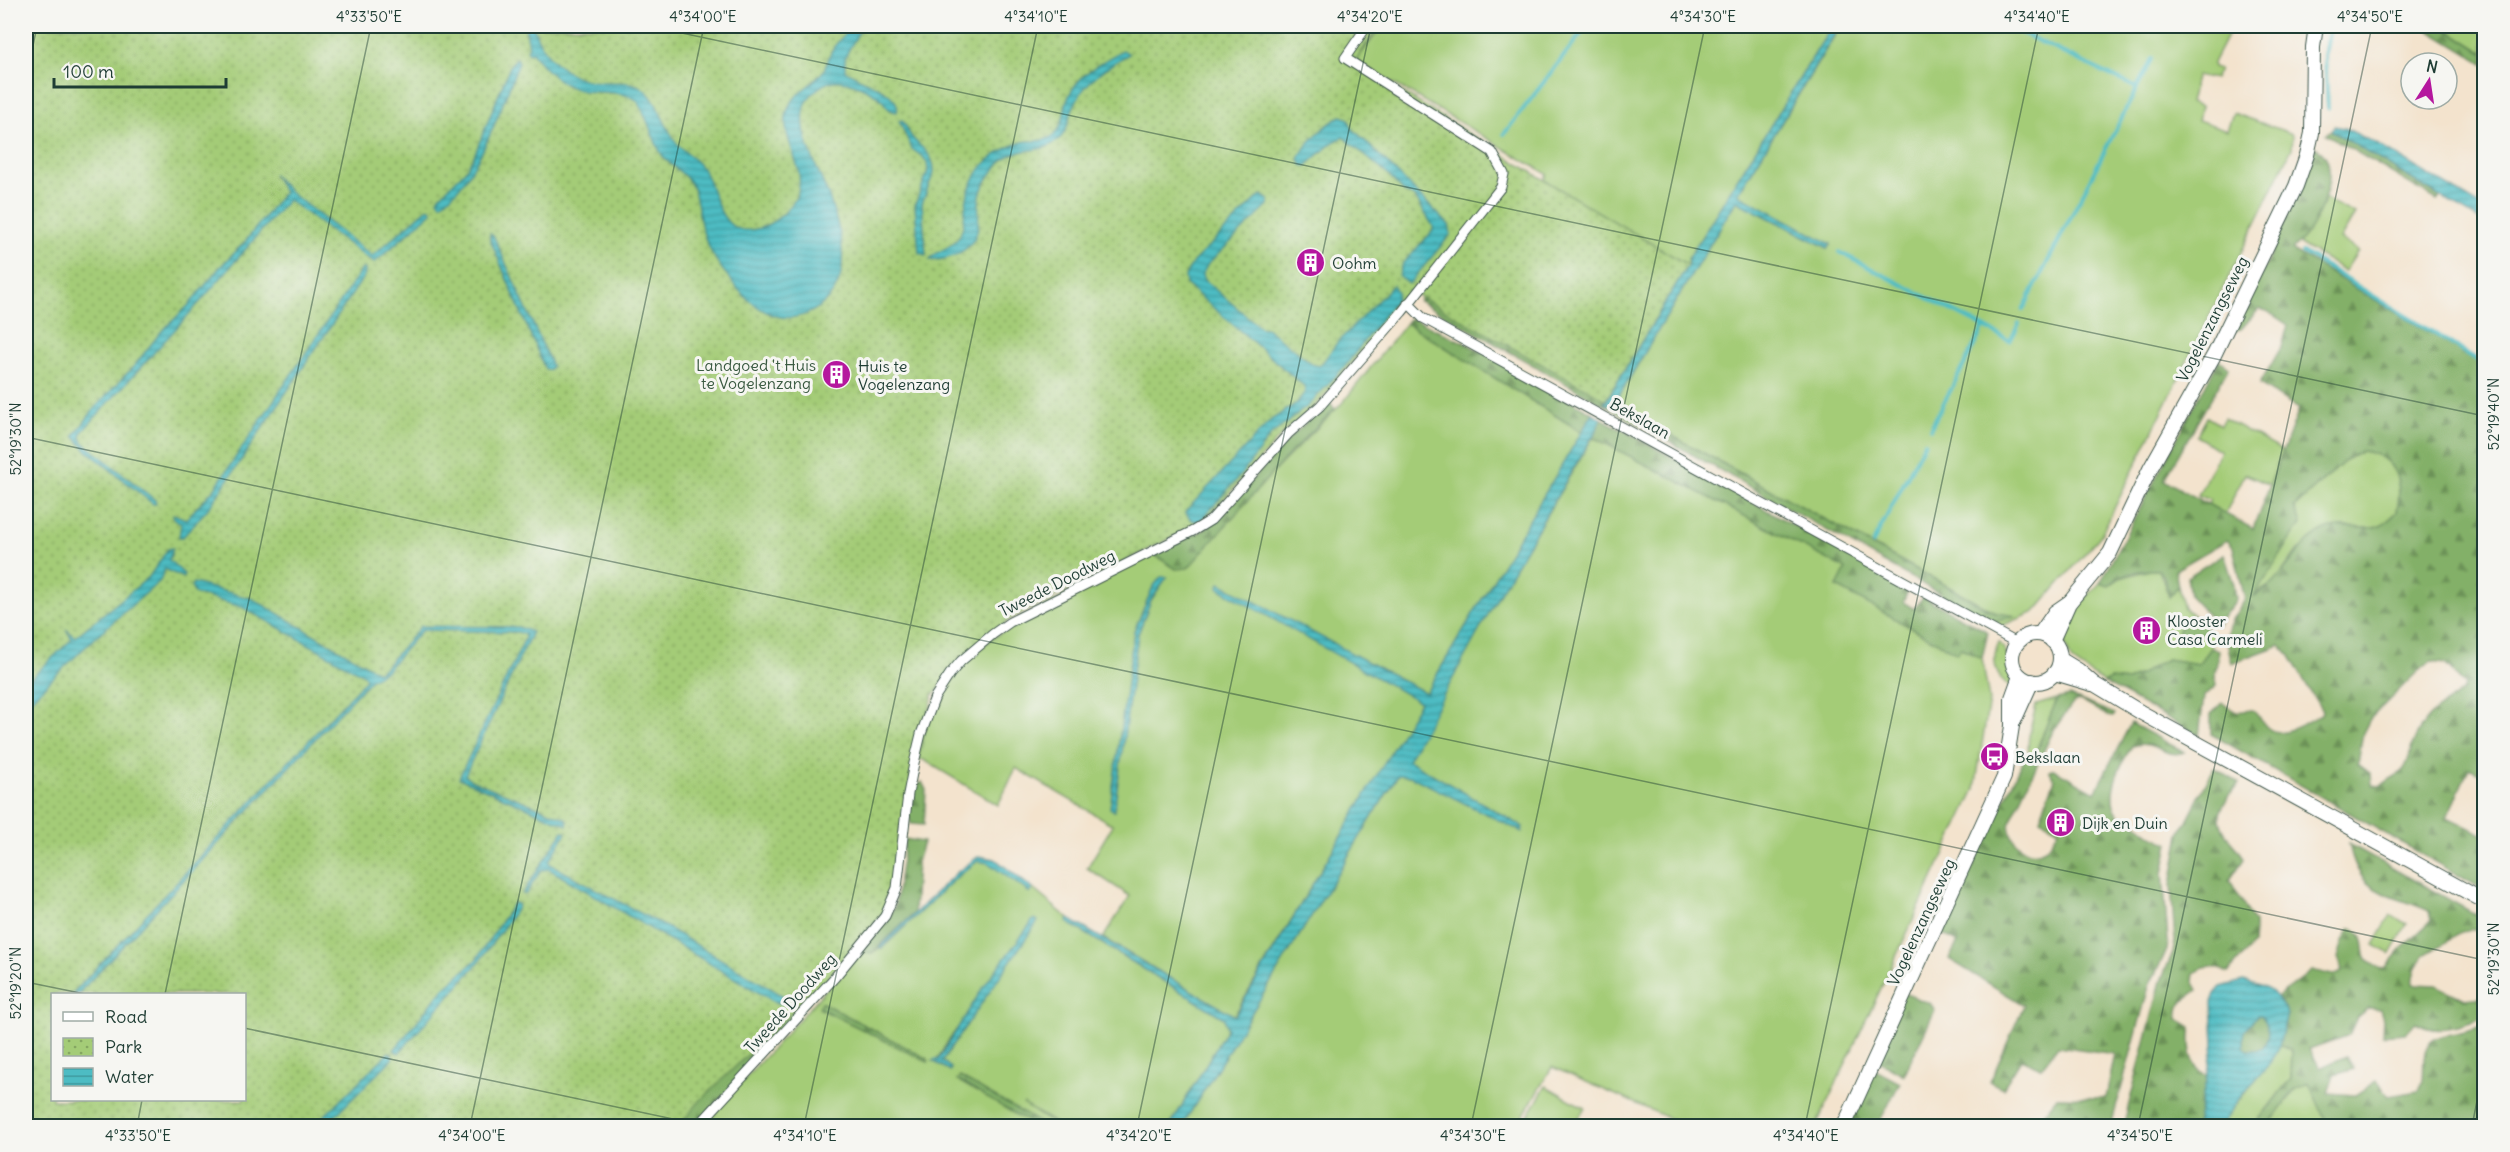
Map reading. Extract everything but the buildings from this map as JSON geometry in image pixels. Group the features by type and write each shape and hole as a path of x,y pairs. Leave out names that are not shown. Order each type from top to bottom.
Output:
{"main road":[{"name":"Vogelenzangseweg","path":"2046,638 2055,612 2069,603 2110,553 2150,469 2214,355 2296,186 2312,134 2313,47 2316,26"},
{"path":"2025,636 2046,638 2057,647 2060,659 2055,673 2047,679 2026,679 2014,668 2012,657 2017,643 2025,636"},
{"path":"2060,659 2094,684 2484,901"},
{"path":"2055,673 2075,681 2094,684"},
{"name":"Vogelenzangseweg","path":"1844,1126 2004,777 2012,726 2012,698 2026,679"}],"street":[{"name":"Tweede Doodweg","path":"698,1126 835,977 890,909 897,888 908,794 921,734 935,697 950,674 993,634 1011,622 1211,520 1289,433 1320,406 1408,303 1501,187 1503,174 1492,152 1345,58 1367,26"},
{"name":"Bekslaan","path":"1408,303 1423,318 2017,643"}],"green space":[{"name":"Landgoed 't Huis te Vogelenzang","path":"26,26 1379,26 1354,63 1688,265 1606,400 1410,291 1392,316 1319,402 1287,429 1208,517 1199,524 1010,619 933,695 899,842 890,897 883,914 808,1001 803,1001 699,1102 679,1126 26,1126"},
{"path":"1382,26 1832,26 1688,259 1688,265 1604,404 1428,299 1419,301 1422,289 1544,182 1547,174 1356,61"},
{"path":"1832,26 2232,26 2213,63 2213,67 2219,69 2214,79 2197,75 2196,77 2190,103 2201,107 2198,120 2227,130 2233,113 2293,134 2292,148 2101,535 2035,612 1996,628 1994,622 2013,616 1997,613 1614,404 1736,201 1828,248 1831,245 1738,194 1838,30"},
{"path":"2422,26 2442,26 2484,53 2484,64"},
{"path":"2442,26 2481,26 2484,29 2484,53"},
{"path":"2331,130 2440,197 2437,200 2326,134"},
{"path":"2315,147 2324,154 2328,165 2327,190 2311,227 2292,250 2484,365 2484,775 2469,768 2447,817 2484,835 2484,890 2211,734 2211,714 2223,703 2236,712 2252,710 2268,728 2280,732 2302,724 2321,714 2322,711 2290,656 2280,645 2232,663 2227,636 2228,629 2245,600 2233,547 2227,540 2175,570 2178,586 2169,597 2163,575 2159,570 2132,573 2119,578 2109,586 2100,583 2219,360 2229,367 2164,480 2253,529 2299,409 2260,384 2283,344 2288,325 2267,311 2259,309 2241,329 2232,331 2271,255","holes":["2362,451 2383,458 2390,464 2398,480 2397,512 2379,526 2371,528 2337,527 2316,535 2265,590 2254,596 2301,524 2294,507 2347,459","2431,662 2445,664 2465,685 2464,690 2434,712 2423,724 2413,743 2407,764 2401,772 2380,786 2372,785 2371,774 2358,764 2363,733 2370,719 2417,672"]},
{"path":"2325,199 2355,214 2340,239 2358,251 2345,271 2298,243 2305,236"},
{"path":"1428,298 1602,394 1604,404 1614,404 1996,613 2016,616 1994,622 1942,595 1419,301"},
{"path":"1409,319 1414,319 1469,345 1593,413 1582,432 1406,323"},
{"path":"1406,323 1582,432 1426,693 1221,584 1219,588 1421,702 1234,1016 1103,938 1130,896 1087,868 1113,825 1016,768 998,805 924,760 918,759 934,704 955,672 978,650 1034,612 1153,554 1176,569 1344,401","holes":["1166,577 1151,600 1138,634 1113,810 1134,631 1153,587"]},
{"path":"1328,402 1335,409 1291,452 1188,568 1176,569 1154,554 1204,530 1214,522 1292,436"},
{"path":"2207,417 2220,425 2224,418 2283,451 2270,485 2245,474 2225,514 2208,504 2210,500 2198,495 2220,451 2197,436"},
{"path":"1601,418 1909,589 1903,602 1914,609 1923,597 1988,632 1982,658 1961,648 1957,653 1837,587 1846,569 1593,437"},
{"path":"1593,437 1847,569 1837,587 1957,652 1961,647 1982,658 1989,700 1975,789 1816,1126 1687,1126 1552,1067 1517,1126 1182,1126 1398,775 1410,776 1523,827 1407,760 1502,589"},
{"path":"2362,451 2383,458 2390,464 2398,480 2397,512 2385,523 2372,528 2345,528 2297,551 2275,582 2253,596 2301,524 2294,508 2347,459"},
{"path":"2224,554 2234,585 2236,600 2217,625 2190,596 2187,577"},
{"path":"2150,570 2159,570 2169,597 2178,586 2184,609 2194,615 2179,629 2193,639 2208,629 2213,635 2211,648 2199,664 2167,659 2128,681 2110,679 2104,683 2072,661 2062,637 2068,617 2100,583 2109,586 2120,578"},
{"path":"2194,615 2208,629 2193,639 2180,639 2178,629"},
{"path":"1999,642 2006,651 2010,663 2011,687 2001,678 1996,667 1995,655"},
{"path":"2211,648 2219,650 2215,674 2216,686 2204,696 2199,735 2104,683 2110,679 2128,681 2167,659 2199,664"},
{"path":"2070,696 2115,714 2113,717 2108,716 2079,700 2074,702 2054,729 2009,824 2012,837 2026,850 2039,852 2045,849 2059,830 2040,819 2055,779 2049,771 2054,769 2095,792 2131,723 2184,752 2171,753 2140,744 2132,746 2114,787 2114,805 2117,812 2155,837 2169,843 2163,873 2167,950 2149,986 2111,1126 2034,1126 2057,1097 2106,1098 2115,1054 2058,1046 2041,1068 2021,1059 2003,1088 1990,1082 2024,1005 1949,959 1958,942 1938,932 1951,912 2027,753 2032,762 2057,699"},
{"path":"2057,699 2031,763 2028,741 2036,705"},
{"path":"2214,768 2239,783 2224,804 2220,817 2224,831 2244,859 2229,881 2254,923 2253,944 2228,973 2210,967 2194,974 2193,981 2198,990 2180,1004 2178,1019 2191,1027 2190,1048 2194,1062 2201,1073 2207,1076 2196,1126 2128,1126 2125,1119 2161,981 2175,942 2171,885 2180,834"},
{"path":"922,782 926,790 924,825 911,824 908,813 911,791"},
{"path":"905,839 923,842 917,862 914,913 872,953 861,951 888,919 895,905"},
{"path":"2349,844 2484,919 2484,929 2462,933 2424,955 2416,969 2413,984 2436,985 2464,999 2484,997 2484,1017 2459,1026 2441,1029 2416,1022 2405,1033 2382,1035 2383,1019 2380,1009 2368,1008 2357,1017 2349,1035 2309,1049 2320,1068 2346,1056 2354,1069 2334,1075 2328,1093 2356,1095 2377,1081 2389,1096 2418,1091 2422,1086 2424,1055 2431,1041 2484,1025 2484,1126 2324,1126 2325,1119 2309,1083 2295,1089 2268,1126 2254,1126 2291,1078 2292,1051 2279,1045 2287,1014 2278,996 2312,971 2333,975 2340,973 2343,970 2338,958 2349,929 2352,928 2359,932 2367,960 2382,969 2431,921 2429,911 2377,890 2368,883 2360,874"},
{"path":"978,861 988,862 1029,892 1033,889 1069,919 1067,922 1224,1018 1227,1029 1170,1126 1060,1126 1023,1104 1056,1126 702,1126 861,951 872,953 881,949 958,876","holes":["1037,921 942,1061 951,1068 950,1070 933,1061 937,1060 948,1041"]},
{"path":"2391,915 2407,924 2390,954 2374,945"},
{"path":"1903,993 1930,1003 1935,1010 1904,1075 1872,1057"},
{"path":"804,1001 808,1002 695,1126 663,1126"},
{"path":"821,1002 928,1059 928,1062 819,1008"},
{"path":"2257,1015 2261,1015 2266,1023 2268,1036 2262,1049 2249,1051 2244,1047 2244,1031"},
{"path":"2279,1045 2292,1051 2291,1078 2254,1126 2221,1126 2266,1066"},
{"path":"1868,1066 1900,1083 1877,1126 1840,1126"},
{"path":"960,1077 1045,1126 1035,1126 957,1080"},
{"path":"2310,1082 2325,1119 2324,1126 2268,1126 2296,1089"},
{"path":"1546,1086 1585,1108 1574,1126 1522,1126"}],"water":[{"path":"525,26 533,26 543,48 558,65 568,72 590,81 625,82 643,88 654,101 678,145 704,171 725,219 739,229 749,230 770,224 794,201 800,182 787,132 789,106 823,72 832,50 852,26 862,26 845,57 845,70 878,87 893,98 897,105 897,112 889,109 880,98 861,87 835,81 824,84 812,94 805,105 803,117 808,146 830,200 841,241 840,278 828,299 807,314 795,317 771,314 748,300 713,255 704,235 691,184 662,155 638,101 619,94 584,91 561,82 542,65 532,52 529,53 527,50 529,46"},
{"path":"1832,26 1838,29 1738,194 1831,244 1828,248 1736,201 1614,404 1604,404 1688,265 1688,259"},
{"path":"1123,50 1129,54 1104,69 1084,88 1074,106 1066,130 1056,142 1042,148 1013,154 993,171 980,195 977,232 970,245 951,257 929,260 957,240 960,235 969,190 985,163 1014,145 1043,140 1054,135 1060,128 1067,101 1076,84 1098,65"},
{"path":"517,58 519,63 488,140 467,177 441,204 438,200 440,196 465,171 474,156 511,64"},
{"path":"1341,116 1348,118 1352,128 1449,225 1451,234 1409,284 1399,276 1403,263 1433,231 1433,226 1415,197 1405,193 1387,174 1343,137 1332,143 1306,166 1302,165 1299,160 1310,141"},
{"path":"902,120 911,136 932,160 934,172 922,203 926,255 919,253 915,205 928,171 927,163 912,149 899,121"},
{"path":"2334,126 2345,128 2375,143 2484,208 2484,223 2331,130"},
{"path":"273,174 291,193 372,256 427,209 431,208 432,212 374,263 288,200 201,301 82,432 83,442 155,500 156,504 153,504 85,449 74,436 94,409 135,365 160,333 189,305 220,267 244,243 284,192"},
{"path":"1261,195 1269,200 1268,206 1208,264 1202,275 1204,280 1261,328 1266,328 1314,365 1320,366 1337,343 1393,285 1397,292 1396,299 1346,365 1309,405 1271,435 1244,471 1197,522 1190,519 1185,512 1271,420 1297,403 1305,392 1304,386 1186,284 1185,276 1193,262"},
{"path":"490,233 494,237 552,366 549,370 545,369 490,239"},
{"path":"362,269 365,269 365,275 211,505 183,537 179,537 181,524 173,517 173,514 186,519 215,488"},
{"path":"1593,413 1601,418 1597,429 1502,589 1408,760 1523,827 1522,832 1410,776 1398,775 1182,1126 1170,1126 1227,1029 1224,1018 1067,922 1069,919 1235,1016 1420,702 1218,588 1220,583 1426,693"},
{"path":"173,548 169,560 184,574 183,578 165,569 160,581 99,634 26,704 26,683 72,639 66,629 75,637 149,577 168,549"},
{"path":"1161,577 1167,577 1151,600 1138,634 1114,811 1110,808 1134,631 1153,587"},
{"path":"193,583 253,599 378,672 421,626 518,627 532,632 465,775 471,780 565,818 568,821 567,825 459,778 525,638 524,634 422,630 386,671 371,679 79,993 73,993 366,679 364,675 242,607 195,594 191,587"},
{"path":"563,831 566,832 565,835 549,861 550,864 666,927 770,988 785,997 785,1003 773,1001 549,869 541,870 526,894 522,894"},
{"path":"979,856 995,859 1033,889 1030,893 988,863 978,861 958,876 881,949 879,948 956,873"},
{"path":"514,902 518,905 516,910 479,962 399,1053 394,1050 444,988 476,960"},
{"path":"1034,919 1038,921 942,1061 951,1068 950,1071 933,1061 938,1060 984,986"},
{"path":"2243,981 2270,990 2278,998 2287,1014 2279,1045 2270,1063 2241,1096 2221,1126 2196,1126 2214,1044 2212,1002 2221,987","holes":["2257,1015 2261,1015 2267,1027 2266,1040 2262,1049 2249,1051 2244,1047 2244,1031"]},
{"path":"389,1052 393,1056 392,1059 325,1126 314,1126"}],"waterway":[{"path":"1504,134 1587,26"},
{"path":"2007,26 2137,88 2023,310"},
{"path":"2328,108 2325,56 2330,26"},
{"path":"2137,88 2152,59"},
{"path":"1839,252 1984,327"},
{"path":"2302,252 2484,364"},
{"path":"1930,429 1984,327 2010,341 2019,324"},
{"path":"1873,543 1925,442"}],"place":[{"name":"Oohm","path":"1311,263"},
{"name":"Huis te Vogelenzang","path":"837,375"},
{"name":"Klooster Casa Carmeli","path":"2146,630"},
{"name":"Bekslaan","path":"1994,757"},
{"name":"Dijk en Duin","path":"2061,823"}]}
